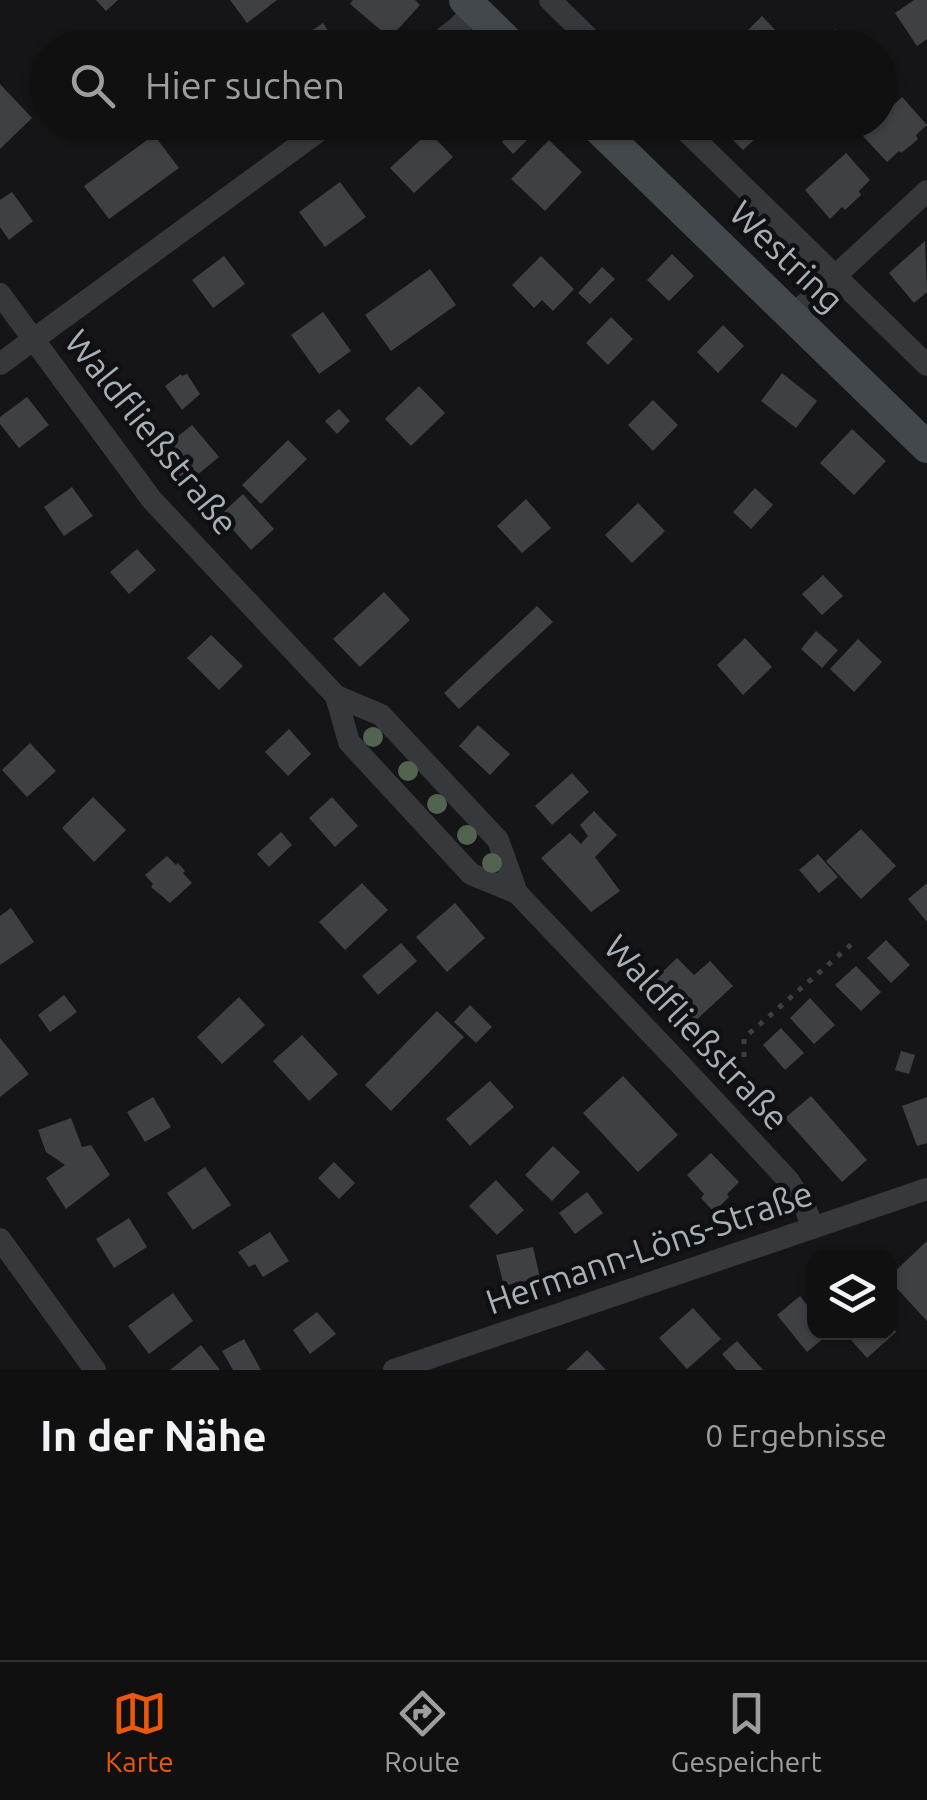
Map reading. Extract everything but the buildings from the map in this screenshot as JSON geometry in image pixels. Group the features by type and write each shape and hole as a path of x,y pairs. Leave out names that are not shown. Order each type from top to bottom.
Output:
{"street":[{"path":"550,0 581,30"},
{"path":"454,30 478,6 499,30"},
{"path":"0,364 306,140"},
{"name":"Westring","path":"611,140 927,447"},
{"name":"Westring","path":"695,140 927,365"},
{"path":"792,316 927,191"},
{"name":"Waldfließstraße","path":"0,294 152,500 336,696 381,715 498,840 516,893"},
{"name":"Waldfließstraße","path":"336,696 349,742 472,874 516,893 789,1181 806,1207 813,1228"},
{"name":"Hermann-Löns-Straße","path":"394,1370 426,1365 927,1189"},
{"path":"0,1239 95,1370"}],"path":[{"path":"744,1057 744,1038 853,943"}]}
